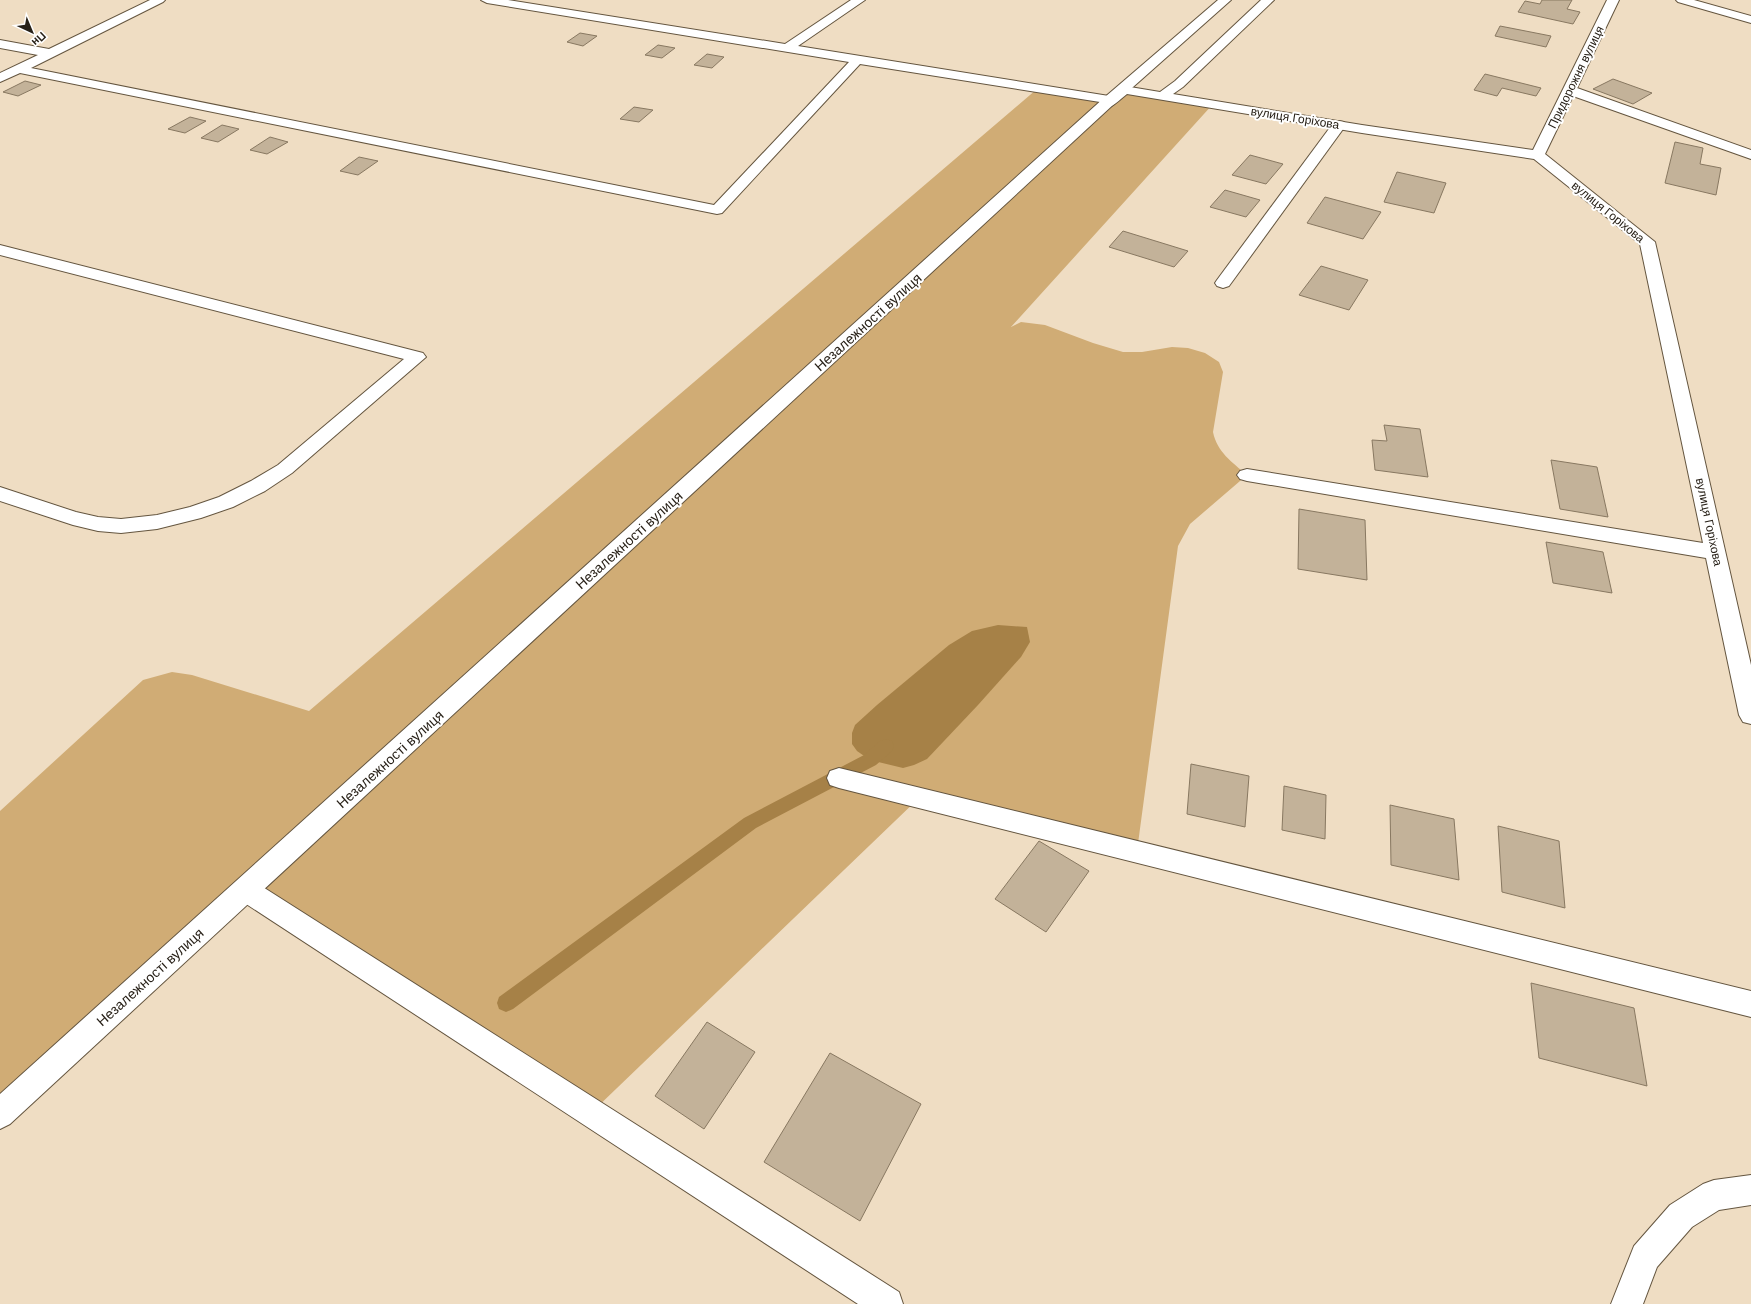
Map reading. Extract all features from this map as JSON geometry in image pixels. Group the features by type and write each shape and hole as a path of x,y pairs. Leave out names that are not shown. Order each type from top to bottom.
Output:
{"street":[{"path":"0,78 159,0"},
{"path":"487,0 857,60 1117,95 1162,96 1180,84 1268,0"},
{"path":"788,48 860,0"},
{"name":"Незалежності вулиця","path":"0,1114 1117,95 1225,0"},
{"name":"Придорожня вулиця","path":"1538,155 1614,0"},
{"path":"1682,0 1751,20"},
{"path":"0,44 50,54"},
{"path":"19,69 717,210 857,60"},
{"path":"1569,90 1751,154"},
{"name":"вулиця Горіхова","path":"1162,96 1339,125 1538,155 1647,242 1751,715"},
{"path":"1224,283 1339,125"},
{"path":"0,250 417,357 285,469 258,486 226,502 194,513 157,522 121,526 98,524 73,518 0,494"},
{"path":"1247,475 1715,552"},
{"path":"839,778 1751,1004"},
{"path":"246,890 887,1304"},
{"path":"1626,1304 1645,1257 1681,1216 1714,1195 1751,1190"}],"shaded area":[{"path":"1037,89 1110,100 1124,90 1213,104 1011,327 1021,322 1045,325 1093,343 1123,352 1142,352 1172,347 1188,348 1205,353 1219,362 1223,372 1213,432 1222,451 1247,475 1190,524 1178,546 1137,851 920,797 591,1113 246,890 0,1114 0,811 143,680 172,672 192,675 309,711"},
{"path":"998,625 1027,627 1030,642 1021,657 927,759 903,768 870,760 857,751 852,744 852,733 855,725 877,705 949,645 972,631"}],"building":[{"path":"1542,0 1572,0 1567,9 1580,12 1573,24 1518,12 1525,1 1540,4"},
{"path":"1500,26 1551,36 1546,47 1495,36"},
{"path":"580,33 597,36 583,46 567,42"},
{"path":"658,45 675,48 662,58 645,55"},
{"path":"707,54 724,57 712,68 694,65"},
{"path":"1485,74 1541,88 1536,96 1502,88 1497,96 1474,90"},
{"path":"1613,79 1652,93 1633,104 1593,89"},
{"path":"25,81 41,85 18,96 3,92"},
{"path":"634,107 653,110 639,122 620,119"},
{"path":"190,117 206,121 185,133 168,129"},
{"path":"222,125 239,129 218,142 201,138"},
{"path":"270,137 288,142 267,154 250,150"},
{"path":"1675,142 1703,148 1700,164 1721,168 1716,195 1665,183"},
{"path":"1250,155 1283,164 1266,184 1232,175"},
{"path":"359,157 378,161 358,175 340,171"},
{"path":"1397,172 1446,183 1434,213 1384,202"},
{"path":"1225,190 1260,200 1246,217 1210,207"},
{"path":"1325,197 1381,212 1363,239 1307,223"},
{"path":"1123,231 1188,251 1174,267 1109,247"},
{"path":"1321,266 1368,280 1349,310 1299,295"},
{"path":"1384,425 1420,429 1428,477 1375,470 1372,440 1387,441"},
{"path":"1551,460 1597,467 1608,517 1560,509"},
{"path":"1299,509 1365,520 1367,580 1298,569"},
{"path":"1546,542 1603,552 1612,593 1553,583"},
{"path":"1191,764 1249,776 1245,827 1187,814"},
{"path":"1284,786 1326,795 1325,839 1282,830"},
{"path":"1390,805 1454,819 1459,880 1391,865"},
{"path":"1498,826 1559,841 1565,908 1502,892"},
{"path":"1039,841 1089,871 1046,932 995,899"},
{"path":"1531,983 1634,1008 1647,1086 1539,1058"},
{"path":"707,1022 755,1052 704,1129 655,1096"},
{"path":"830,1053 921,1104 860,1221 764,1162"}],"waterway":[{"path":"506,1003 750,823 870,760 886,746"}]}
